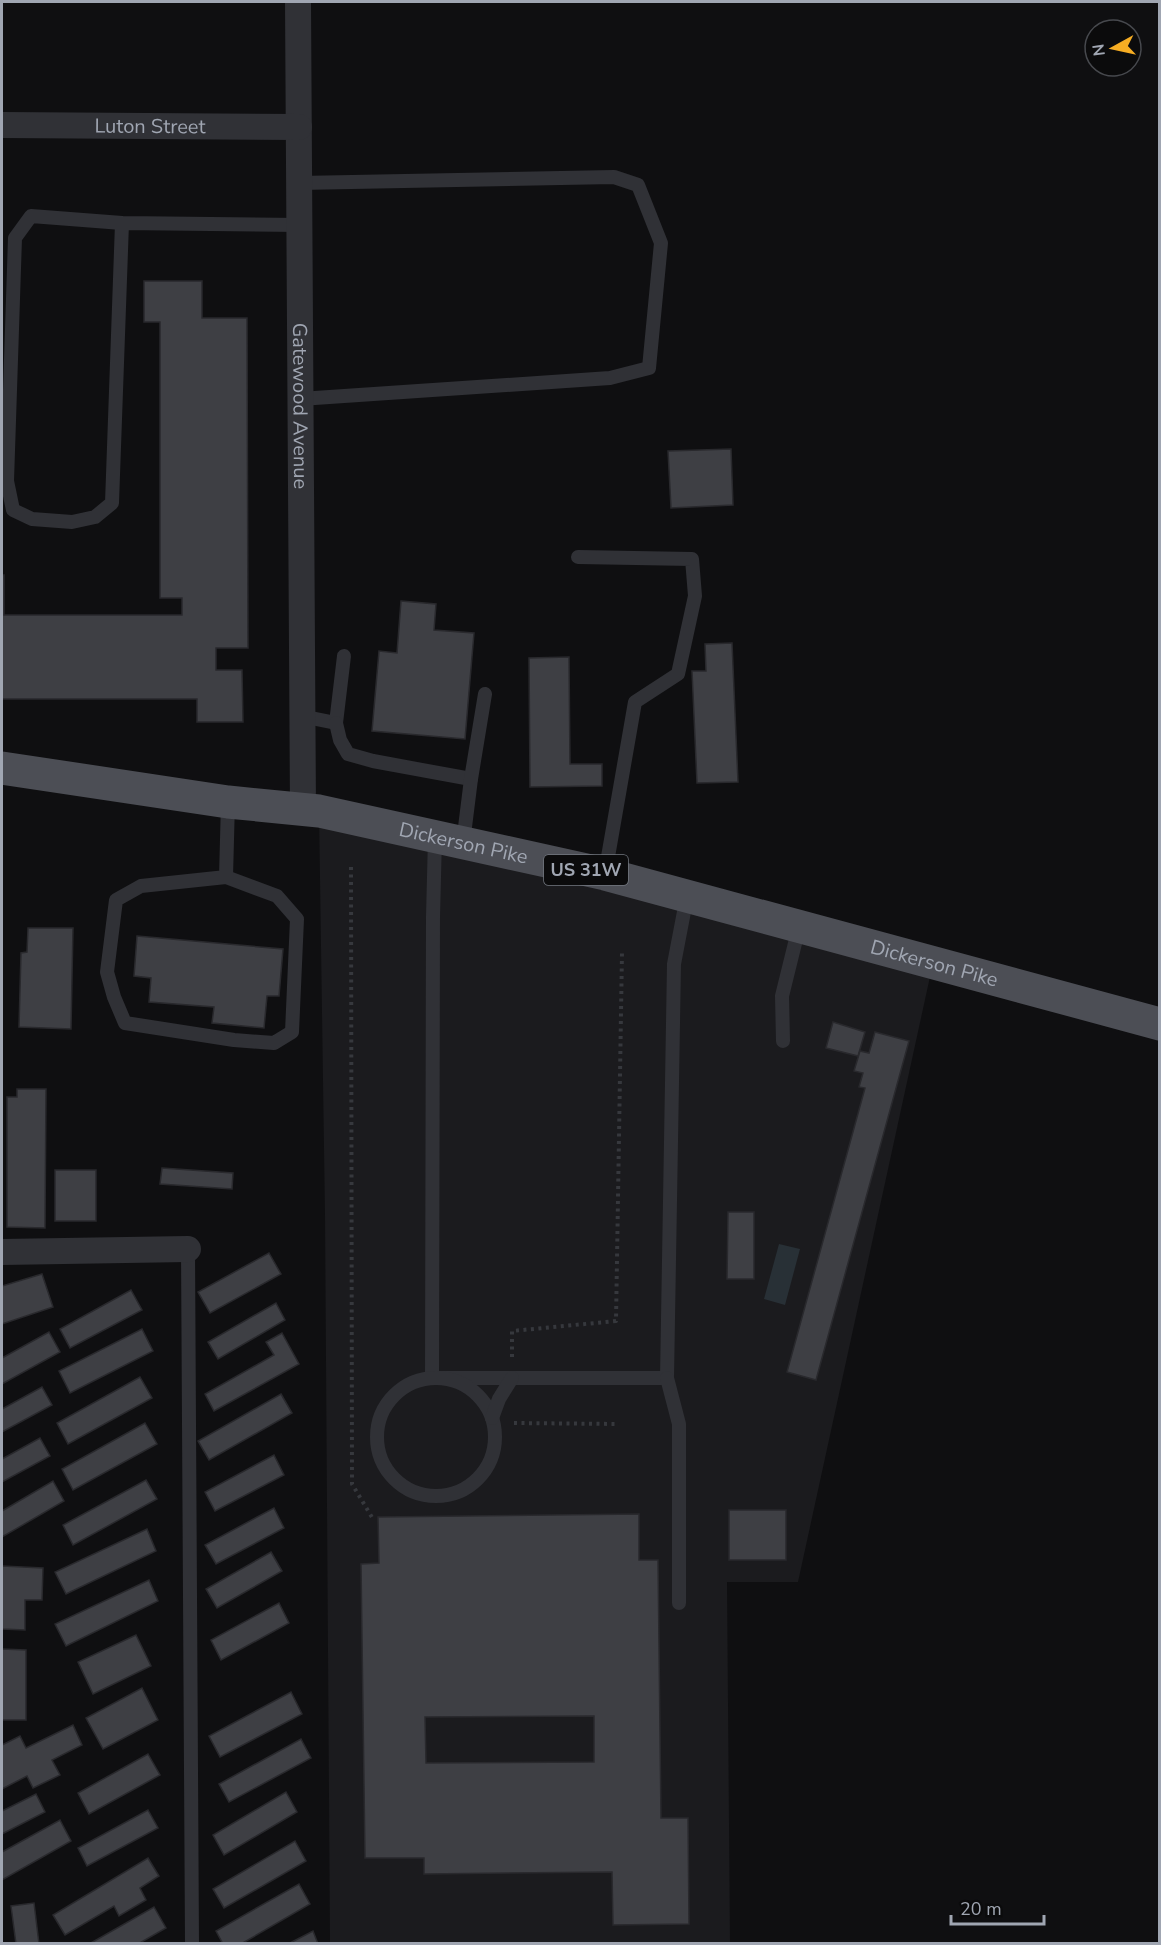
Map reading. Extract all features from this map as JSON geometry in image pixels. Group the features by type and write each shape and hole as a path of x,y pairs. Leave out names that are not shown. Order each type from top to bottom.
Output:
{"main road":[{"name":"Dickerson Pike","path":"2,768 228,802 319,812 605,874 1160,1024"}],"street":[{"name":"Gatewood Avenue","path":"298,2 303,810"},
{"name":"Luton Street","path":"2,125 299,127"},
{"path":"2,1252 188,1249"}],"lane":[{"path":"299,183 614,177 638,185 661,243 649,368 610,378 300,399"},
{"path":"122,223 112,503 95,517 72,522 32,519 13,510 7,481 15,238 31,216 122,223 299,225"},
{"path":"578,557 692,559 695,596 678,674 635,702 605,874"},
{"path":"344,657 336,723 340,740 348,754 471,779"},
{"path":"432,1378 433,941 449,840 471,779 485,694"},
{"path":"301,716 336,723"},
{"path":"226,877 228,802"},
{"path":"226,877 277,896 297,919 292,1032 274,1043 234,1040 125,1023 107,972 116,900 141,886 226,877"},
{"path":"679,1603 679,1424 667,1378 674,964 687,896"},
{"path":"783,1041 782,996 799,927"},
{"path":"188,1249 192,1944"},
{"path":"432,1378 452,1379 469,1388 483,1401 492,1418 495,1437 492,1456 483,1474 469,1487 451,1495 432,1497 412,1492 395,1481 383,1466 377,1447 377,1427 384,1408 396,1393 412,1382 432,1378 667,1378"},
{"path":"492,1418 499,1399 512,1378"}],"path":[{"path":"351,867 352,1484 373,1519"},
{"path":"619,1424 513,1423 512,1331 616,1321 622,952"}],"shaded area":[{"path":"319,811 933,963 798,1582 727,1582 730,1943 330,1943 325,1215"},
{"path":"779,1244 800,1249 785,1305 764,1299"}],"building":[{"path":"144,281 202,281 202,318 247,318 248,648 216,648 216,670 242,670 243,722 197,722 197,699 2,699 2,575 4,575 4,615 182,615 182,598 160,598 160,322 144,322"},
{"path":"731,449 733,505 671,508 668,451"},
{"path":"401,601 436,604 434,630 474,633 465,739 372,731 379,651 397,653"},
{"path":"732,643 738,782 697,783 692,671 706,671 705,644"},
{"path":"569,657 570,764 602,764 602,786 530,787 529,658"},
{"path":"28,928 73,928 71,1029 19,1027 21,953 27,952"},
{"path":"137,936 283,949 279,996 267,996 264,1028 212,1023 214,1007 149,1002 151,978 134,976"},
{"path":"833,1022 865,1032 858,1056 826,1048"},
{"path":"875,1032 909,1041 816,1380 787,1372 865,1088 859,1087 863,1073 854,1071 860,1051 869,1053"},
{"path":"17,1089 46,1089 45,1228 7,1227 7,1097 17,1097"},
{"path":"162,1168 233,1173 232,1189 160,1184"},
{"path":"55,1170 96,1170 96,1221 55,1221"},
{"path":"728,1212 754,1212 754,1279 727,1279"},
{"path":"269,1253 281,1274 210,1313 198,1292"},
{"path":"42,1274 53,1307 2,1324 2,1286"},
{"path":"131,1290 142,1310 70,1348 60,1329"},
{"path":"276,1303 285,1320 218,1359 208,1342"},
{"path":"142,1329 153,1351 70,1393 59,1371"},
{"path":"49,1332 60,1352 2,1384 2,1358"},
{"path":"282,1333 299,1364 214,1411 205,1394 274,1355 266,1342"},
{"path":"140,1377 152,1398 68,1444 57,1423"},
{"path":"42,1387 52,1405 2,1432 2,1409"},
{"path":"281,1394 292,1413 209,1460 198,1441"},
{"path":"145,1423 157,1444 73,1490 62,1469"},
{"path":"40,1438 50,1456 2,1482 2,1459"},
{"path":"274,1455 284,1475 215,1511 205,1492"},
{"path":"146,1480 157,1499 73,1545 63,1525"},
{"path":"53,1481 64,1501 2,1537 2,1511"},
{"path":"274,1508 284,1528 216,1564 205,1545"},
{"path":"729,1510 786,1510 786,1560 729,1560"},
{"path":"639,1514 639,1560 658,1560 661,1818 688,1818 689,1924 613,1925 612,1872 424,1874 424,1858 365,1858 361,1564 379,1563 378,1517","holes":["594,1716 594,1762 426,1763 425,1717"]},
{"path":"147,1529 156,1551 66,1594 55,1572"},
{"path":"271,1552 282,1571 217,1608 206,1589"},
{"path":"2,1566 43,1568 42,1600 25,1600 25,1630 2,1629"},
{"path":"149,1580 158,1601 66,1646 55,1624"},
{"path":"279,1603 289,1623 221,1660 211,1640"},
{"path":"136,1635 151,1666 93,1694 78,1662"},
{"path":"2,1649 26,1650 26,1720 2,1720"},
{"path":"142,1688 158,1720 103,1749 86,1718"},
{"path":"291,1692 302,1714 220,1757 209,1736"},
{"path":"73,1725 82,1745 52,1760 60,1775 33,1788 27,1776 2,1789 2,1745 20,1736 26,1748"},
{"path":"301,1739 311,1758 229,1802 219,1784"},
{"path":"148,1754 160,1775 89,1814 78,1793"},
{"path":"286,1792 297,1812 224,1855 213,1835"},
{"path":"36,1794 45,1812 2,1834 2,1811"},
{"path":"148,1810 158,1828 87,1866 78,1848"},
{"path":"60,1820 71,1841 2,1880 2,1852"},
{"path":"295,1841 306,1861 224,1908 213,1889"},
{"path":"148,1858 159,1876 140,1888 146,1900 119,1916 114,1906 65,1935 53,1915"},
{"path":"299,1884 310,1904 241,1944 223,1944 216,1931"},
{"path":"34,1903 39,1944 16,1944 11,1906"},
{"path":"154,1907 166,1928 138,1944 89,1944"},
{"path":"313,1931 318,1944 288,1944"}]}
